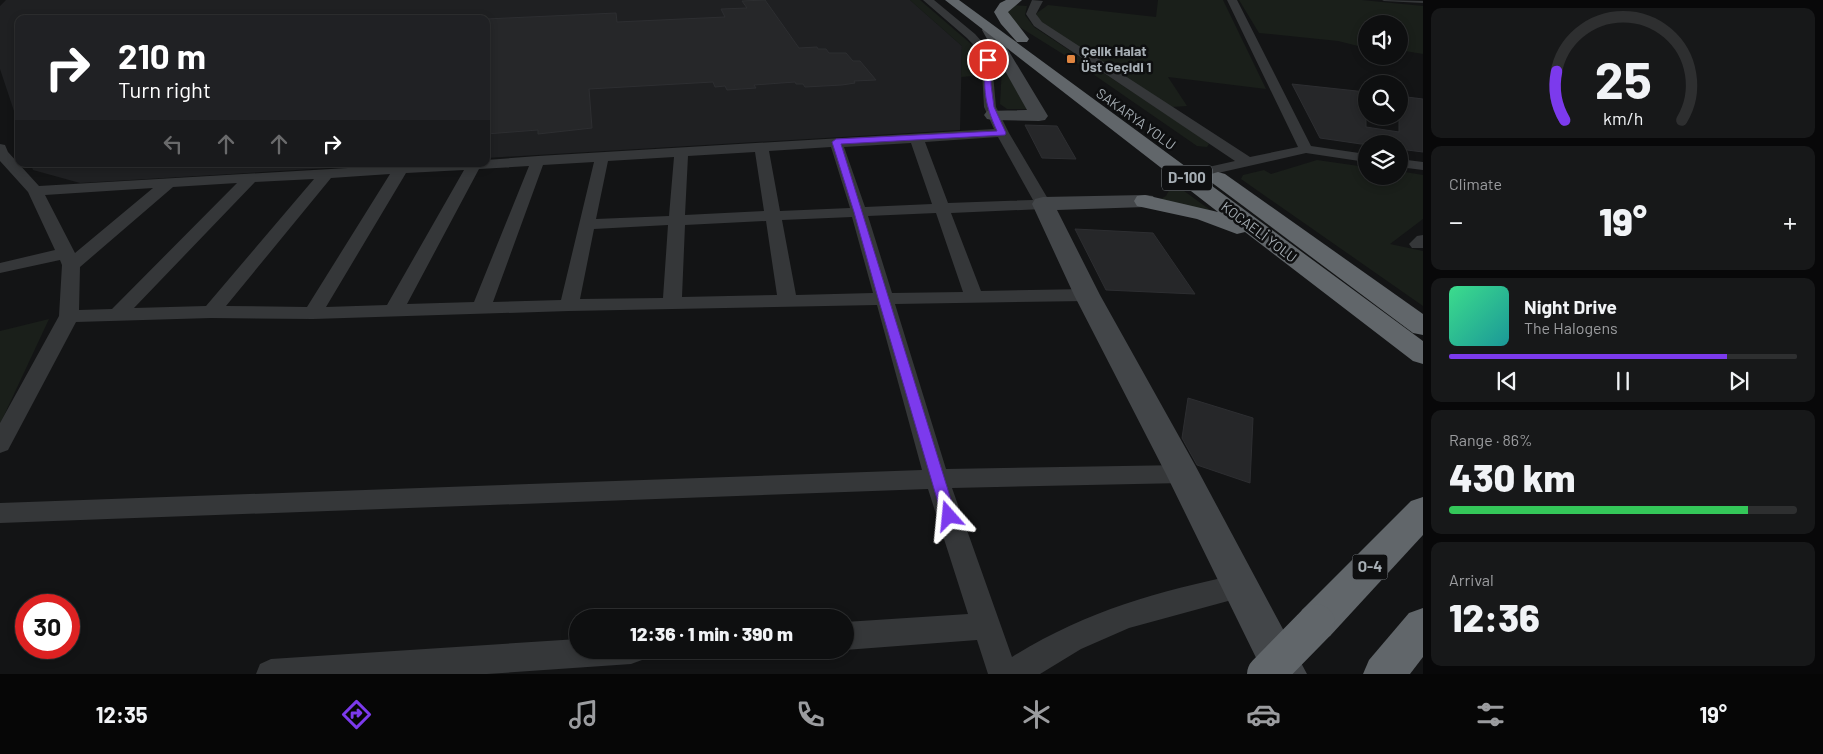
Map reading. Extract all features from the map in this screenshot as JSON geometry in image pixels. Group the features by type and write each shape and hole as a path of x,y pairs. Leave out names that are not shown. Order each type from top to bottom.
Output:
{"highway":[{"name":"KOCAELİ YOLU","path":"951,0 1423,355"},
{"name":"SAKARYA YOLU","path":"970,0 1209,171 1423,328"},
{"path":"1016,0 1005,6 1001,12 1006,21 1022,38"},
{"path":"1093,106 1163,172 1164,185 1145,202"},
{"path":"1145,202 1204,214 1238,228 1374,319"},
{"name":"O-4","path":"1266,674 1423,511"},
{"path":"1384,674 1423,626"}],"main road":[{"path":"989,30 1039,116 993,115"},
{"path":"1145,202 1043,204 1086,294 1183,474 1286,674"}],"street":[{"path":"587,224 1043,204 1002,133 990,107 988,56 986,52 971,36 928,0"},
{"path":"1037,0 1031,14 1038,24 1247,162"},
{"path":"1232,0 1306,149"},
{"path":"490,164 1002,133"},
{"path":"916,137 974,296"},
{"path":"836,142 859,212 937,478 1003,674"},
{"path":"761,147 788,302"},
{"path":"0,148 1,152 35,192 68,259 69,316 0,444"},
{"path":"1209,171 1306,149 1358,157"},
{"path":"672,303 681,151"},
{"path":"569,305 602,156"},
{"path":"482,307 538,160"},
{"path":"1408,164 1423,166"},
{"path":"35,192 438,167"},
{"path":"394,310 473,167"},
{"path":"313,313 401,169"},
{"path":"211,312 326,174"},
{"path":"117,315 251,178"},
{"path":"0,268 68,259 168,184"},
{"path":"69,316 211,312 313,313 482,307 788,302 1086,294"},
{"path":"0,513 937,478 1183,474"},
{"path":"1013,674 1064,642 1108,622 1156,606 1240,586"},
{"path":"854,635 986,626"},
{"path":"271,674 569,654"}],"lane":[{"path":"1384,0 1423,2"}],"shaded area":[{"path":"6,0 910,0 962,46 960,130 490,158 490,15 15,15 15,114 0,69 0,6"},
{"path":"910,0 920,0 978,50 980,56 973,63 973,76 961,77 962,46"},
{"path":"1158,0 1223,0 1266,89 1168,77 1187,106 1172,107 1072,44 1036,18 1037,13 1048,5 1156,17"},
{"path":"1239,0 1362,0 1423,6 1423,54 1408,52 1408,15 1358,15 1358,46 1338,41 1259,33"},
{"path":"1014,5 1027,6 1025,15 1034,27 1202,138 1209,144 1207,147 1197,146 1074,61 1018,26 1007,13 1008,9"},
{"path":"1002,67 1028,107 1027,109 1007,109 1000,104"},
{"path":"1317,160 1358,166 1358,185 1408,185 1408,172 1423,175 1423,219 1390,244 1423,251 1423,306 1241,179 1243,175 1264,170 1271,174"},
{"path":"32,167 346,167 80,183 33,170"},
{"path":"1173,183 1213,212 1157,201 1166,196"},
{"path":"49,319 0,424 0,331"}],"building":[{"path":"765,0 799,48 817,47 818,49 826,49 829,53 846,53 853,61 860,61 876,80 854,81 855,83 842,85 805,87 803,84 796,84 795,82 754,85 756,88 727,90 725,86 715,87 713,82 589,89 592,128 538,134 538,130 490,134 490,19 616,13 617,22 725,17 721,9 747,8 742,1"},
{"path":"1292,84 1358,91 1358,125 1399,132 1399,125 1408,125 1408,97 1423,99 1423,152 1408,150 1408,135 1358,135 1358,144 1320,138"},
{"path":"1025,125 1057,126 1076,159 1042,158"},
{"path":"1075,229 1153,233 1195,294 1106,290"},
{"path":"1188,398 1253,418 1250,483 1197,465 1182,438"}],"place":[{"name":"Çelik Halat Üst Geçidi 1","path":"1071,59"}],"route":[{"path":"949,516 859,212 836,142 1002,133 990,107 988,60"}]}
